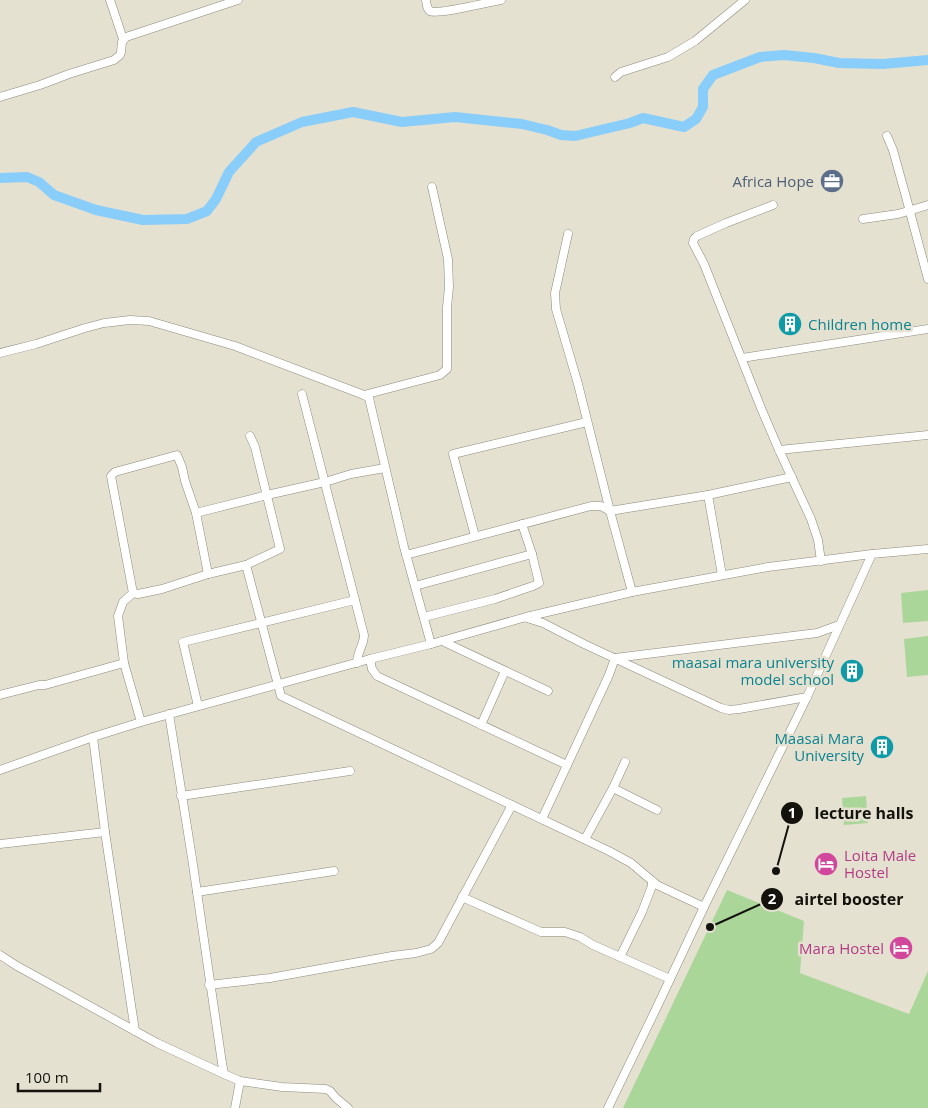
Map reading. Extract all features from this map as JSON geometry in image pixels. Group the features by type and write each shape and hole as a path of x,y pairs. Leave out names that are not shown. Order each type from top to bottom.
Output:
{"street":[{"path":"0,97 114,60 118,57 121,52 123,39 110,0"},
{"path":"123,39 238,0"},
{"path":"426,0 428,9 432,12 501,0"},
{"path":"615,77 621,72 668,57 695,41 746,0"},
{"path":"887,136 893,150 928,280"},
{"path":"364,395 440,375 447,369 448,259 432,187"},
{"path":"863,219 898,214 928,204"},
{"path":"773,205 697,236 693,241 779,450 812,518 821,561"},
{"path":"568,234 556,283 554,300 632,592"},
{"path":"0,353 104,323 130,320 149,321 235,346 364,395 370,401 406,555 431,644"},
{"path":"742,358 928,329"},
{"path":"302,394 364,635 357,658 358,663"},
{"path":"475,536 453,454 587,422"},
{"path":"779,450 928,434"},
{"path":"142,722 124,663 118,616 123,602 133,593 138,594 162,589 208,574 246,565 280,549 255,448 250,436"},
{"path":"133,593 111,476 114,472 177,455 196,513 208,574"},
{"path":"196,513 351,474 385,468"},
{"path":"406,555 597,506 610,511 708,495 792,477"},
{"path":"708,495 722,576"},
{"path":"424,617 495,598 539,583 522,524"},
{"path":"0,770 93,737 169,714 526,617 632,592 768,567 928,549"},
{"path":"415,586 532,554"},
{"path":"608,1108 806,697 872,554"},
{"path":"246,565 279,694 284,698 585,839 631,863 658,885 704,907"},
{"path":"198,706 183,642 355,600"},
{"path":"526,617 543,623 721,708 739,710 806,697"},
{"path":"615,658 816,633 839,625"},
{"path":"442,641 548,690"},
{"path":"542,818 609,675 615,658"},
{"path":"370,660 372,669 377,676 567,765"},
{"path":"0,695 45,685 124,663"},
{"path":"481,724 505,670"},
{"path":"169,714 224,1074"},
{"path":"93,737 135,1031"},
{"path":"585,839 625,762"},
{"path":"181,796 350,771"},
{"path":"613,788 657,810"},
{"path":"210,985 270,978 432,949 438,942 512,805"},
{"path":"0,844 106,832"},
{"path":"196,892 334,871"},
{"path":"620,957 642,912 652,886 652,881"},
{"path":"462,897 541,932 565,932 670,979"},
{"path":"0,955 157,1043 224,1074 240,1081 282,1087 326,1089 348,1108"},
{"path":"235,1108 240,1081"}],"green space":[{"path":"928,590 928,621 903,623 901,593"},
{"path":"928,636 928,675 907,677 904,639"},
{"path":"866,796 868,823 844,825 842,798"},
{"path":"727,890 804,921 800,973 909,1014 928,971 928,1108 623,1108"}],"waterway":[{"path":"0,178 27,177 39,182 54,195 96,210 143,220 187,219 207,211 216,199 229,172 256,142 302,122 353,112 402,122 455,117 522,124 561,135 575,136 630,123 643,118 684,127 696,119 703,107 703,89 713,75 760,57 784,55 839,63 883,64 928,60"}],"place":[{"name":"Africa Hope","path":"832,181"},
{"name":"Children home","path":"790,324"},
{"name":"maasai mara university model school","path":"852,671"},
{"name":"Maasai Mara University","path":"882,747"},
{"name":"Loita Male Hostel","path":"826,864"},
{"name":"lecture halls","path":"776,871"},
{"name":"airtel booster","path":"710,927"},
{"name":"Mara Hostel","path":"901,948"}]}
